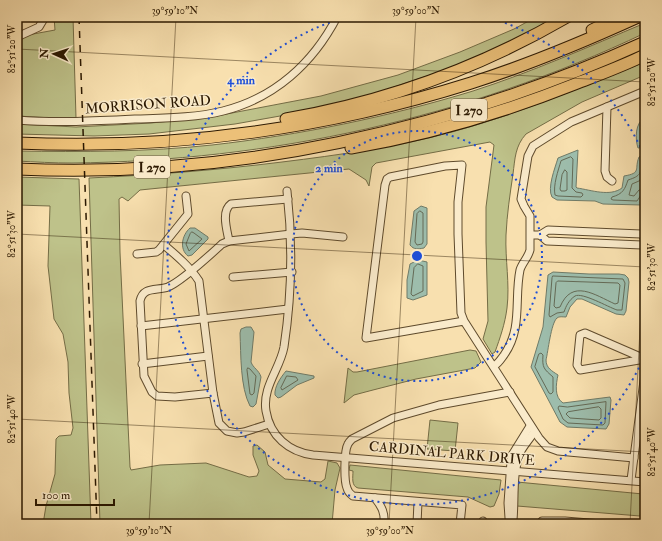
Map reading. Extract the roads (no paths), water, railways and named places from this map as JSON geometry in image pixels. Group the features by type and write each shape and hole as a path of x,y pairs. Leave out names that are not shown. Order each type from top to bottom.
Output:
{"highway":[{"path":"207,137 228,130 344,107 431,80 496,54 568,17"},
{"path":"494,75 538,53 619,17"},
{"name":"I 270","path":"17,143 136,143 207,137 272,129 375,110 494,75 596,36 638,17"},
{"name":"I 270","path":"17,169 54,170 136,168 199,163 286,153 411,126 469,110 554,80 645,42"},
{"path":"286,153 329,151 429,132 500,112 529,102 645,56"}],"street":[{"path":"17,37 39,27 45,17"},
{"name":"MORRISON ROAD","path":"17,120 64,122 157,118 202,115 235,108 273,90 293,75 321,45 337,17"},
{"path":"494,366 499,363 508,349 518,319 519,277 521,268 529,256 531,235 530,216 522,203 522,193 530,152 533,146 571,122 645,91"},
{"path":"608,107 605,171 607,177 612,180"},
{"path":"464,321 366,338 385,185 387,179 394,175 462,165 458,202 461,313 464,321 494,366 534,432 547,447 558,451 634,458"},
{"path":"164,245 191,270 199,282 217,419 221,427 233,433 244,432 269,424 265,406 266,394 282,356 292,272 292,234 287,195 231,204 225,213 229,241"},
{"path":"137,254 156,252 164,245 188,214 186,196"},
{"path":"531,235 540,235 548,230 641,234 645,238"},
{"path":"213,393 175,398 157,396 152,392 144,376 142,364 140,301 144,292 168,287 222,244 229,241 302,233 343,237"},
{"path":"540,235 547,241 642,245 645,241"},
{"path":"233,277 292,272"},
{"path":"141,326 288,309"},
{"path":"585,333 645,359 580,370 577,365 580,335 585,333"},
{"path":"142,364 208,356"},
{"path":"631,480 645,373"},
{"path":"460,524 462,505 353,496 348,491 346,485 346,457 348,443 352,439 393,418 439,405 510,392"},
{"name":"CARDINAL PARK DRIVE","path":"269,424 278,438 289,447 297,451 313,455 645,482"},
{"path":"512,524 509,518 508,503 513,471 512,455 534,432"},
{"path":"375,498 385,514 384,524"},
{"path":"417,524 418,502"},
{"path":"541,522 600,524"}],"water":[{"path":"645,118 645,147 638,148 636,140 637,131 639,123"},
{"path":"578,150 576,187 600,192 612,192 622,188 624,176 635,172 639,157 643,155 645,156 645,175 641,205 603,204 595,201 557,200 552,197 550,189 553,172 558,158"},
{"path":"421,206 427,208 427,244 424,248 416,249 410,245 414,211"},
{"path":"190,228 195,228 208,237 208,239 192,255 188,256 183,250 183,238"},
{"path":"418,260 427,262 427,295 413,300 407,298 407,280 410,264"},
{"path":"553,272 619,274 625,275 628,278 629,282 626,311 624,315 616,314 582,299 577,299 570,307 566,317 559,317 555,321 551,331 546,360 548,367 558,375 556,386 557,394 563,403 610,397 609,424 606,429 567,427 560,422 531,367 543,327 548,275"},
{"path":"251,327 254,332 251,362 261,377 256,404 253,407 250,406 244,390 242,370 240,333 241,329"},
{"path":"286,371 314,376 314,378 297,385 278,398 275,395 277,385"}],"railway":[{"path":"79,17 97,524"}]}
